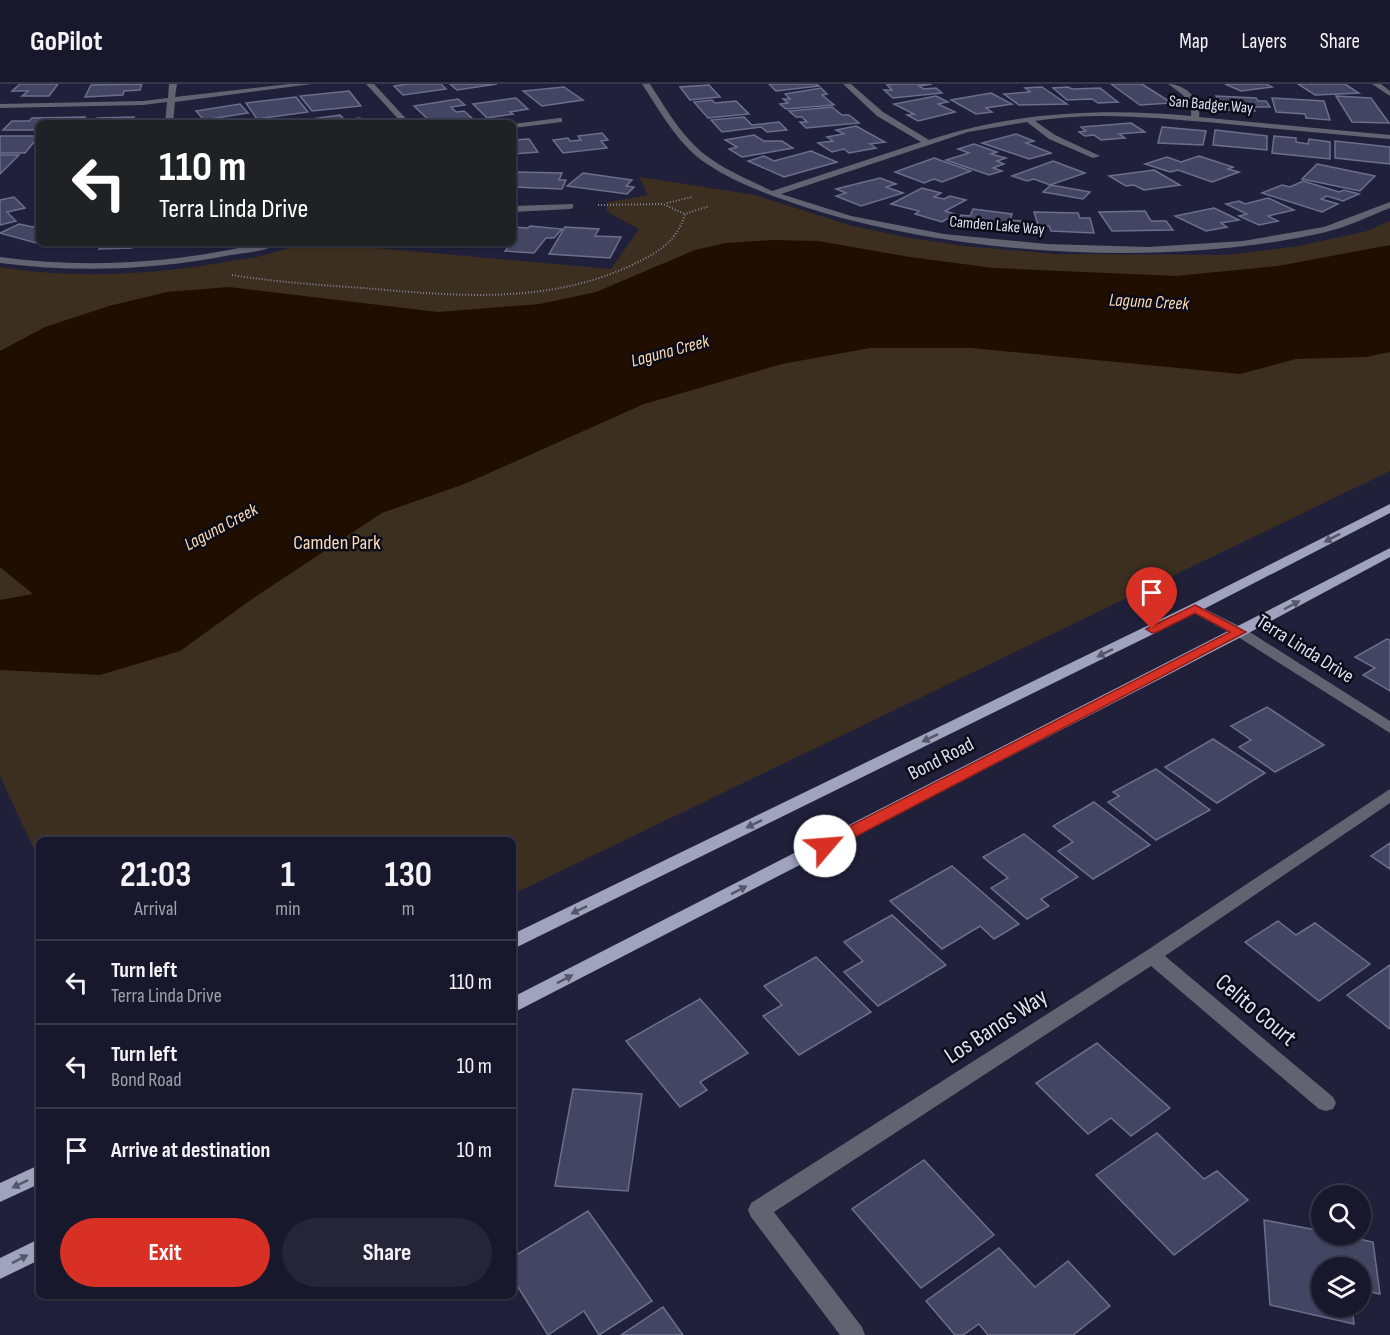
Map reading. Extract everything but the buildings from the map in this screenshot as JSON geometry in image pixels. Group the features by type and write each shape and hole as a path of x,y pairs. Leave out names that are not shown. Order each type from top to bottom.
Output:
{"main road":[{"name":"Bond Road","path":"516,941 1195,608 1390,507"},
{"name":"Bond Road","path":"516,1004 1240,632 1390,552"},
{"path":"0,1193 36,1175"},
{"path":"0,1269 36,1251"}],"street":[{"path":"169,120 173,84"},
{"path":"2,107 94,106 171,101 308,84"},
{"path":"370,84 403,120"},
{"name":"Camden Lake Way","path":"646,84 693,149 728,174 772,194 843,217 924,234 1013,244 1135,249 1216,247 1292,238 1351,223 1390,205"},
{"path":"847,84 888,120 927,143"},
{"path":"1172,84 1193,100 1196,106 1195,118"},
{"path":"1376,84 1390,94"},
{"name":"San Badger Way","path":"772,194 984,126 1028,119 1109,114 1195,118 1390,137"},
{"path":"1028,119 1052,137 1096,156"},
{"path":"516,126 559,120"},
{"path":"516,209 570,206"},
{"path":"0,260 54,265 135,264 212,256 260,246"},
{"name":"Terra Linda Drive","path":"1195,608 1240,632 1390,728"},
{"name":"Los Banos Way","path":"854,1335 759,1210 1152,956 1390,795"},
{"name":"Celito Court","path":"1152,956 1326,1103"}],"path":[{"path":"598,205 663,204 692,197"},
{"path":"663,204 685,214 710,206"},
{"path":"225,272 272,281 406,292 468,296 527,293 566,288 599,279 636,263 669,244 681,232 685,214"}],"green space":[{"name":"Camden Park","path":"639,177 755,195 849,225 904,237 963,246 1055,254 1227,255 1299,246 1367,231 1390,221 1390,471 516,893 516,837 36,837 36,854 0,776 0,267 56,273 112,274 169,270 253,258 296,246 354,246 611,269 639,229 606,211 608,202 648,195"}],"water":[{"name":"Laguna Creek","path":"773,240 818,241 910,257 994,268 1176,276 1278,266 1390,245 1390,352 1366,357 1296,359 1240,374 971,348 870,348 782,364 644,404 467,483 382,513 255,597 180,651 100,675 0,670 0,600 33,594 0,567 0,351 45,327 109,306 167,292 229,287 438,312 540,304 596,292 695,250 726,243"}],"route":[{"path":"825,846 1240,632 1195,608 1152,629"}]}
